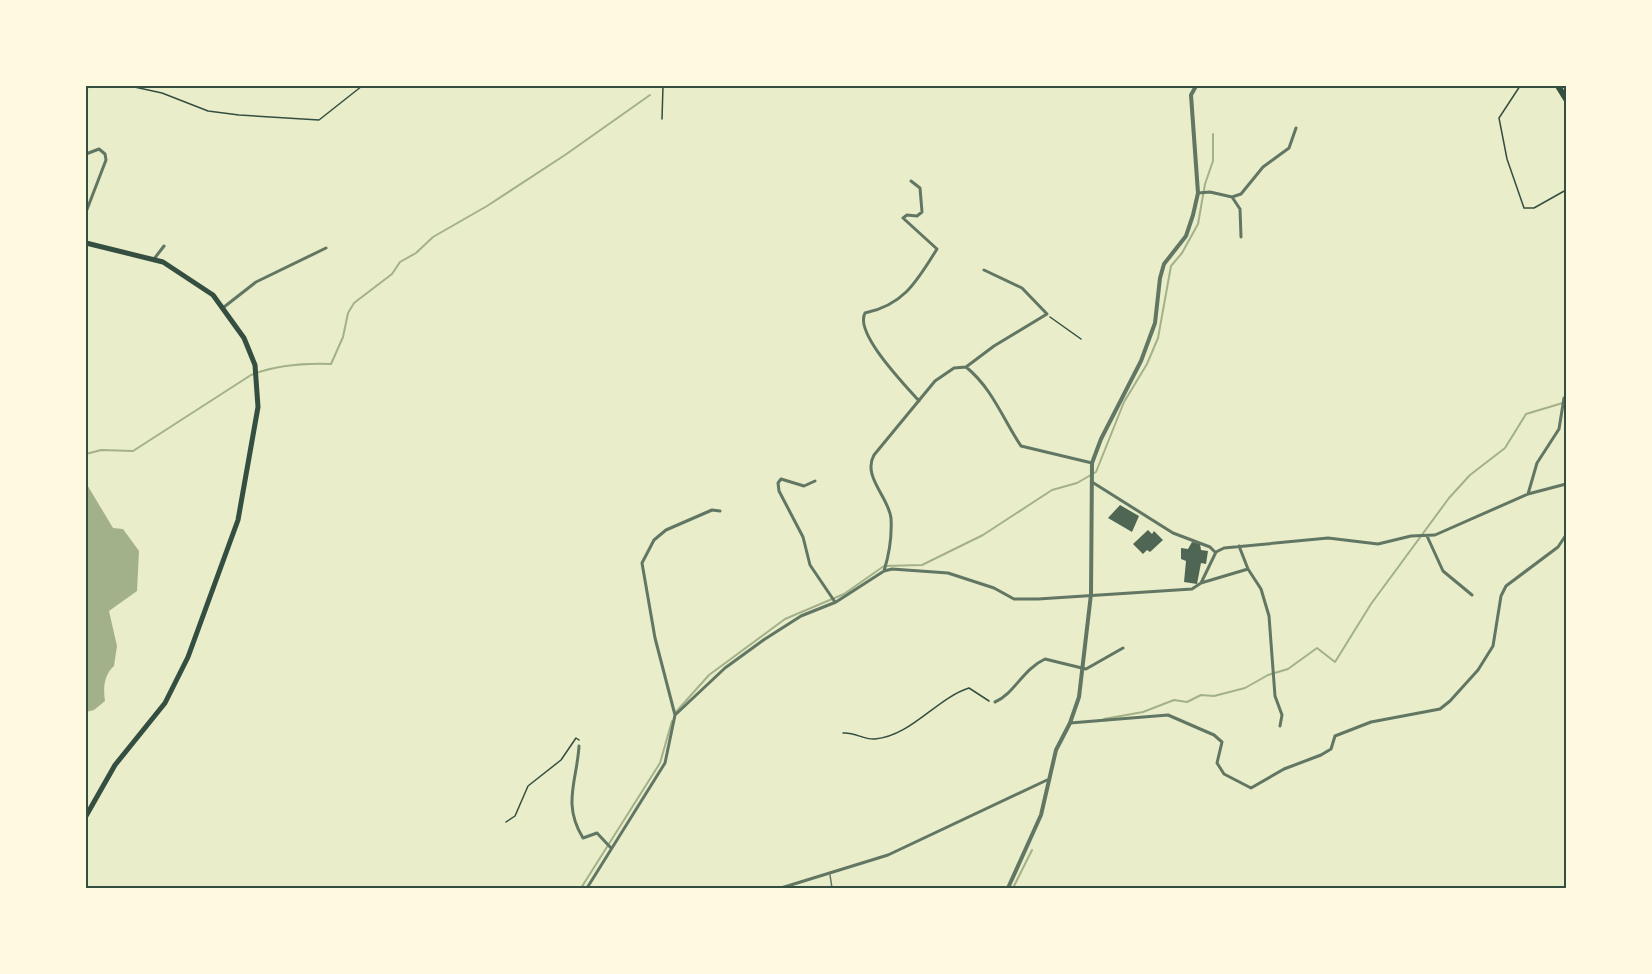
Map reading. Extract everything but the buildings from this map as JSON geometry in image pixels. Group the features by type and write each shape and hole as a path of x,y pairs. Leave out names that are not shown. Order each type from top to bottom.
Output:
{"highway":[{"path":"1558,86 1566,99"}],"main road":[{"path":"86,243 153,259 189,277 224,307 244,338 256,372 258,407 245,492 225,561 205,615 165,703 116,765 86,816"}],"street":[{"path":"1008,888 1041,815 1047,780 1056,750 1070,723 1079,697 1091,594 1092,463 1101,439 1141,361 1155,323 1162,271 1186,237 1199,193 1191,95 1196,86"},
{"path":"1232,197 1248,188 1263,167 1289,148 1296,128"},
{"path":"86,154 99,148 105,154 106,160 86,212"},
{"path":"911,181 920,188 922,212 917,216 907,215 903,218 937,249 919,277 900,300 865,313 862,324 869,340 919,401"},
{"path":"1199,193 1210,192 1232,197 1240,208 1241,237"},
{"path":"153,259 164,246"},
{"path":"224,307 256,282 326,248"},
{"path":"885,569 891,517 873,478 871,459 935,381 954,368 966,367 994,346 1047,314 1022,288 984,270"},
{"path":"966,367 976,375 996,401 1021,446 1092,463"},
{"path":"1527,494 1538,463 1559,429 1564,399"},
{"path":"815,481 804,486 782,479 778,483 778,491 802,537 810,565 836,602"},
{"path":"1092,480 1173,533 1210,547 1216,552"},
{"path":"1201,583 1216,552 1239,546 1328,538 1378,544 1426,536 1457,526 1527,494 1566,484"},
{"path":"587,888 608,846 665,763 675,713 655,638 642,563 654,540 666,530 712,510 720,511"},
{"path":"1070,723 1168,715 1222,742 1217,763 1220,769 1227,776 1251,788 1284,769 1322,755 1330,749 1335,736 1371,722 1440,709 1478,670 1492,646 1501,596 1506,585 1558,547 1566,535"},
{"path":"1426,536 1443,571 1472,595"},
{"path":"1239,546 1248,570 1261,589 1269,616 1275,696 1282,712 1280,726"},
{"path":"675,713 725,668 765,639 801,616 836,602 885,569 948,573 993,588 1014,599 1178,591 1192,589 1201,583 1248,570"},
{"path":"995,702 1001,700 1025,672 1046,659 1083,669 1124,648"},
{"path":"579,746 570,798 577,829 583,838 597,833 608,846"},
{"path":"780,888 888,855 1047,780"}],"lane":[{"path":"830,874 832,888"}],"path":[{"path":"130,86 162,93 208,111 319,120 362,86"},
{"path":"662,119 663,86"},
{"path":"1520,86 1498,118 1507,159 1519,189 1520,203 1524,208 1534,208 1566,190"},
{"path":"1047,314 1068,332 1081,339"},
{"path":"843,733 851,732 876,739 901,729 969,688 995,702"},
{"path":"506,822 515,816 528,786 561,760 576,738 579,739 579,746"}],"shaded area":[{"path":"86,483 113,528 123,529 139,551 137,591 109,611 117,646 114,666 105,682 105,701 94,710 86,712"}],"waterway":[{"path":"86,454 101,450 133,451 251,375 290,365 331,364 343,337 348,313 354,303 392,274 400,262 416,253 433,237 487,206 565,155 650,95"},
{"path":"675,713 709,675 785,619 844,594 884,566 922,565 983,535 1052,490 1077,483 1096,472 1124,402 1147,364 1158,338 1171,266 1182,253 1198,224 1205,184 1213,161 1213,134"},
{"path":"1104,719 1143,712 1174,700 1187,702 1201,695 1214,696 1245,688 1268,675 1288,669 1317,648 1335,662 1371,604 1449,498 1470,475 1505,448 1526,414 1566,402"},
{"path":"581,888 660,763 672,721"},
{"path":"1013,888 1032,850"}]}
